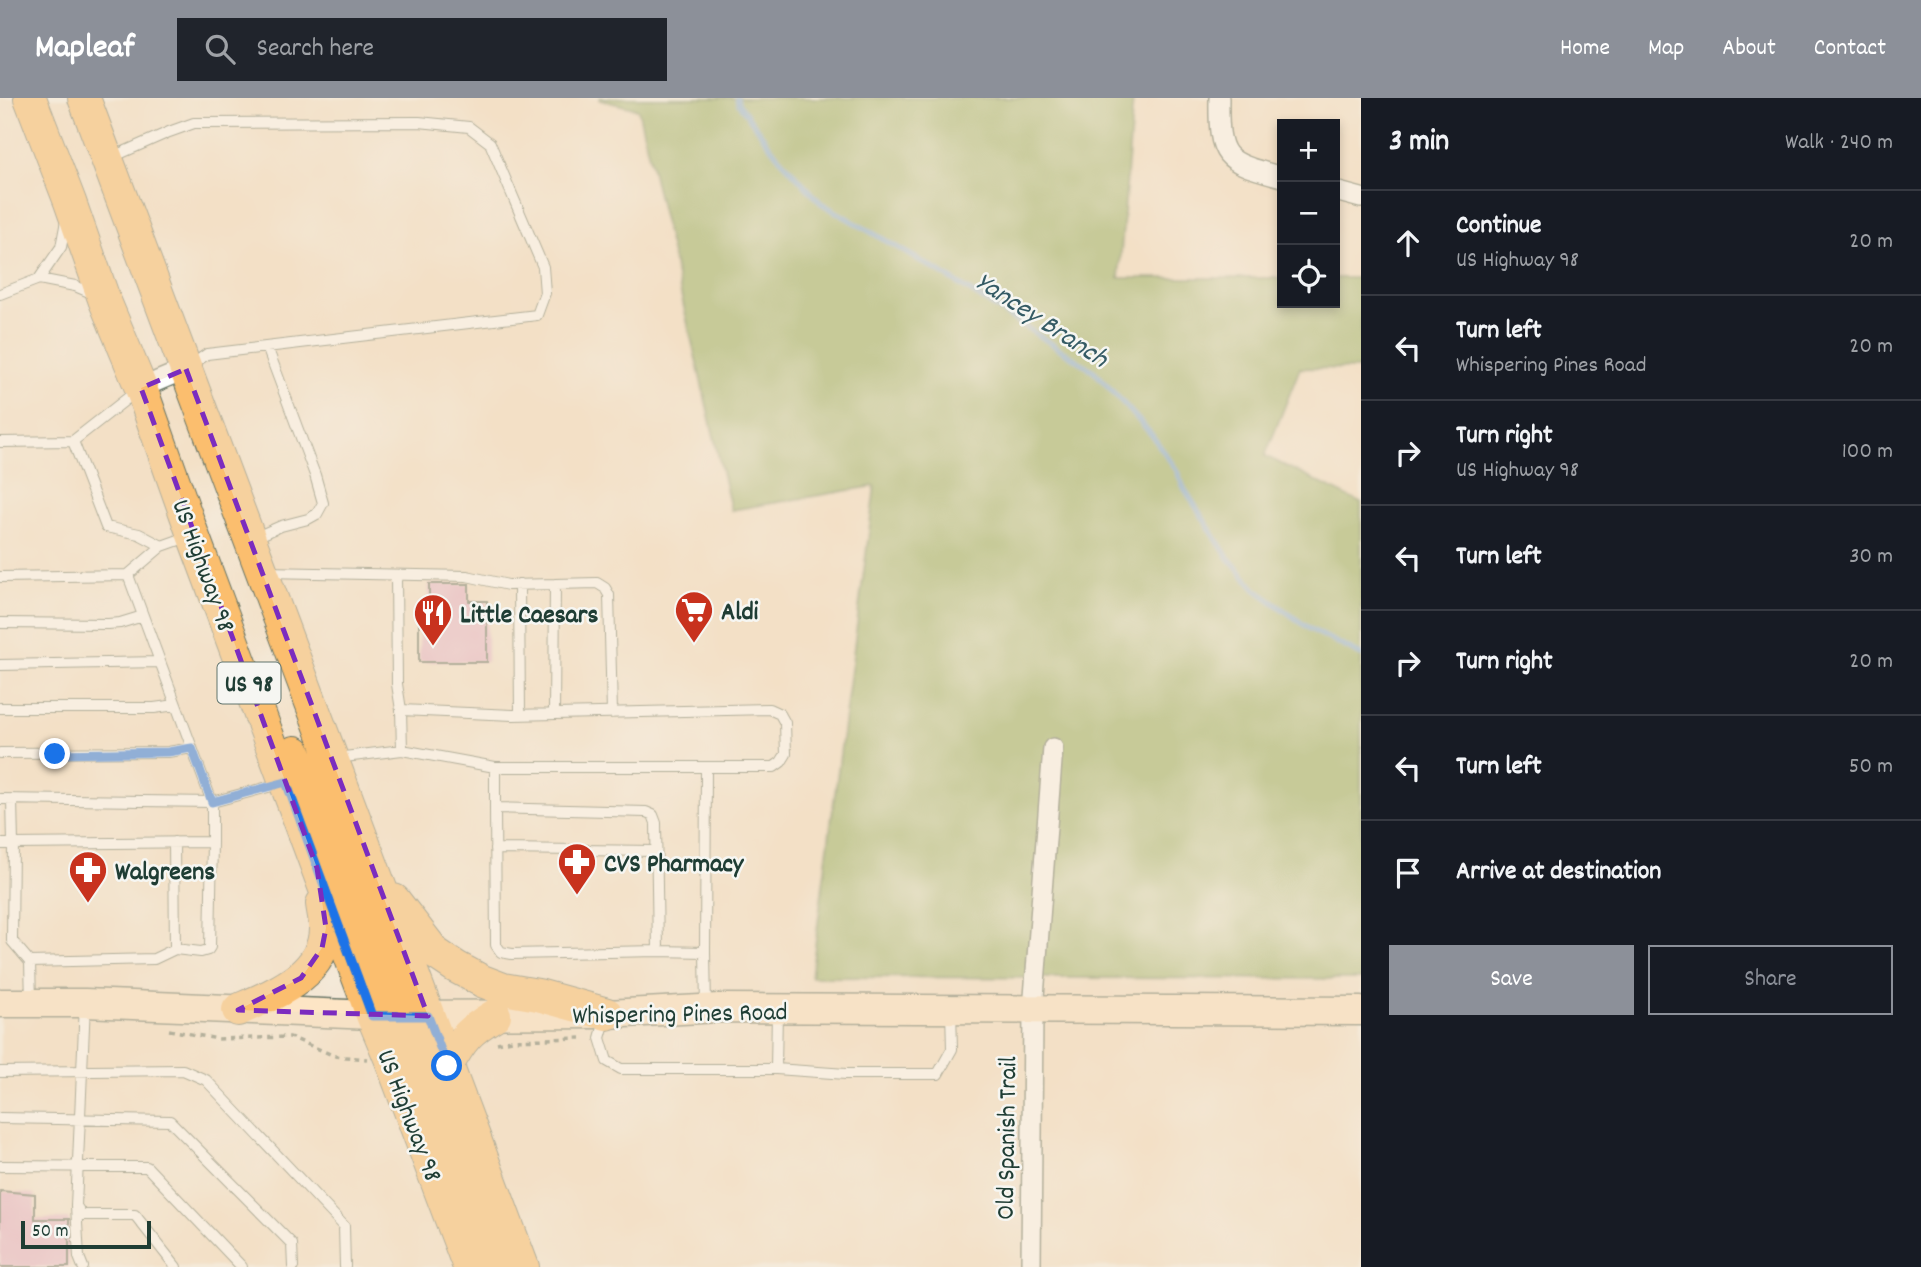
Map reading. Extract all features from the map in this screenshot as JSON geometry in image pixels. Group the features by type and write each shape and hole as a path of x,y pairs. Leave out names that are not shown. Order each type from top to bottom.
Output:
{"main road":[{"name":"US Highway 98","path":"30,98 104,299 141,388 372,1016 469,1267"},
{"name":"US Highway 98","path":"84,98 523,1267"},
{"path":"227,625 270,695 335,841 383,975 402,1002 428,1016"},
{"path":"238,1010 301,978 322,948 326,928 317,868"},
{"path":"376,878 435,953 456,967 503,989 538,995 607,1014"},
{"path":"372,1016 393,1023 407,1035 417,1051 467,1186 501,1267"},
{"path":"447,1066 460,1041 475,1027 495,1016"}],"street":[{"path":"1219,98 1220,138 1224,149 1233,161 1277,176"},
{"path":"1340,192 1361,198"},
{"path":"141,388 187,369"},
{"name":"Old Spanish Trail","path":"1031,1267 1033,1010 1053,748"},
{"name":"Whispering Pines Road","path":"0,1003 85,1003 372,1016 607,1014 706,1009 1361,1011"}],"lane":[{"path":"107,160 194,123 419,122 469,127 490,143 543,267 545,293 537,315 207,354 187,369"},
{"path":"39,279 61,247 70,202"},
{"path":"0,294 39,279 75,286 104,299"},
{"path":"250,539 281,526 308,519 317,514 323,503 267,347"},
{"path":"0,442 74,441 141,388"},
{"path":"74,441 106,527 139,534 162,545"},
{"path":"0,577 128,575 162,545 193,535"},
{"path":"262,572 467,576 508,585 597,583 605,588 609,595 612,713"},
{"path":"30,962 154,959 174,949 201,952 210,947 212,802 128,575"},
{"path":"396,576 397,684 402,750"},
{"path":"554,714 555,583"},
{"path":"519,584 520,715"},
{"path":"0,623 108,624 143,616"},
{"path":"0,665 160,662"},
{"path":"0,708 154,708 176,705"},
{"path":"332,759 402,750 495,767 706,767 774,766 781,762 786,754 785,723 780,714 769,709 520,715 401,710"},
{"path":"0,753 156,752 192,748"},
{"path":"495,767 496,945 501,952 705,952"},
{"path":"706,767 706,1009"},
{"path":"0,800 212,802 286,782"},
{"path":"12,800 12,941 30,962 31,1003"},
{"path":"495,808 646,812 653,815 656,823 658,951"},
{"path":"174,842 174,949"},
{"path":"0,844 212,842"},
{"path":"495,849 656,851"},
{"path":"0,893 13,893"},
{"path":"0,940 12,941"},
{"path":"83,1267 79,1257 76,1206 85,1003"},
{"path":"776,1069 777,1009"},
{"path":"607,1014 600,1038 607,1061 621,1069 776,1069 846,1074 938,1074 952,1049 951,1010"},
{"path":"0,1072 183,1070 206,1080 344,1226 345,1267"},
{"path":"0,1118 170,1121 292,1244 293,1267"},
{"path":"0,1167 147,1167 242,1267"},
{"path":"76,1206 82,1215 135,1215 176,1267"}],"highlighted area":[{"path":"186,369 428,1016 238,1010 301,978 322,948 326,928 317,868 141,388"}],"green space":[{"path":"1133,98 1119,278 1277,278 1277,308 1340,308 1340,278 1361,278 1361,369 1300,368 1265,456 1361,503 1361,979 811,977 875,486 731,510 638,109 600,100"}],"building":[{"path":"429,584 469,584 469,601 487,601 487,662 419,662 419,602 429,602"},
{"path":"0,1191 35,1194 35,1219 69,1219 69,1267 0,1267"}],"waterway":[{"name":"Yancey Branch","path":"737,98 777,155 821,203 943,274 1094,371 1151,434 1176,469 1184,488 1227,556 1255,589 1310,629 1361,655"}],"place":[{"name":"Aldi","path":"694,644"},
{"name":"Little Caesars","path":"433,647"},
{"name":"CVS Pharmacy","path":"577,896"},
{"name":"Walgreens","path":"88,904"}],"route":[{"path":"55,754 168,752 192,748 212,802 286,782 372,1016 428,1016 447,1066"}]}
